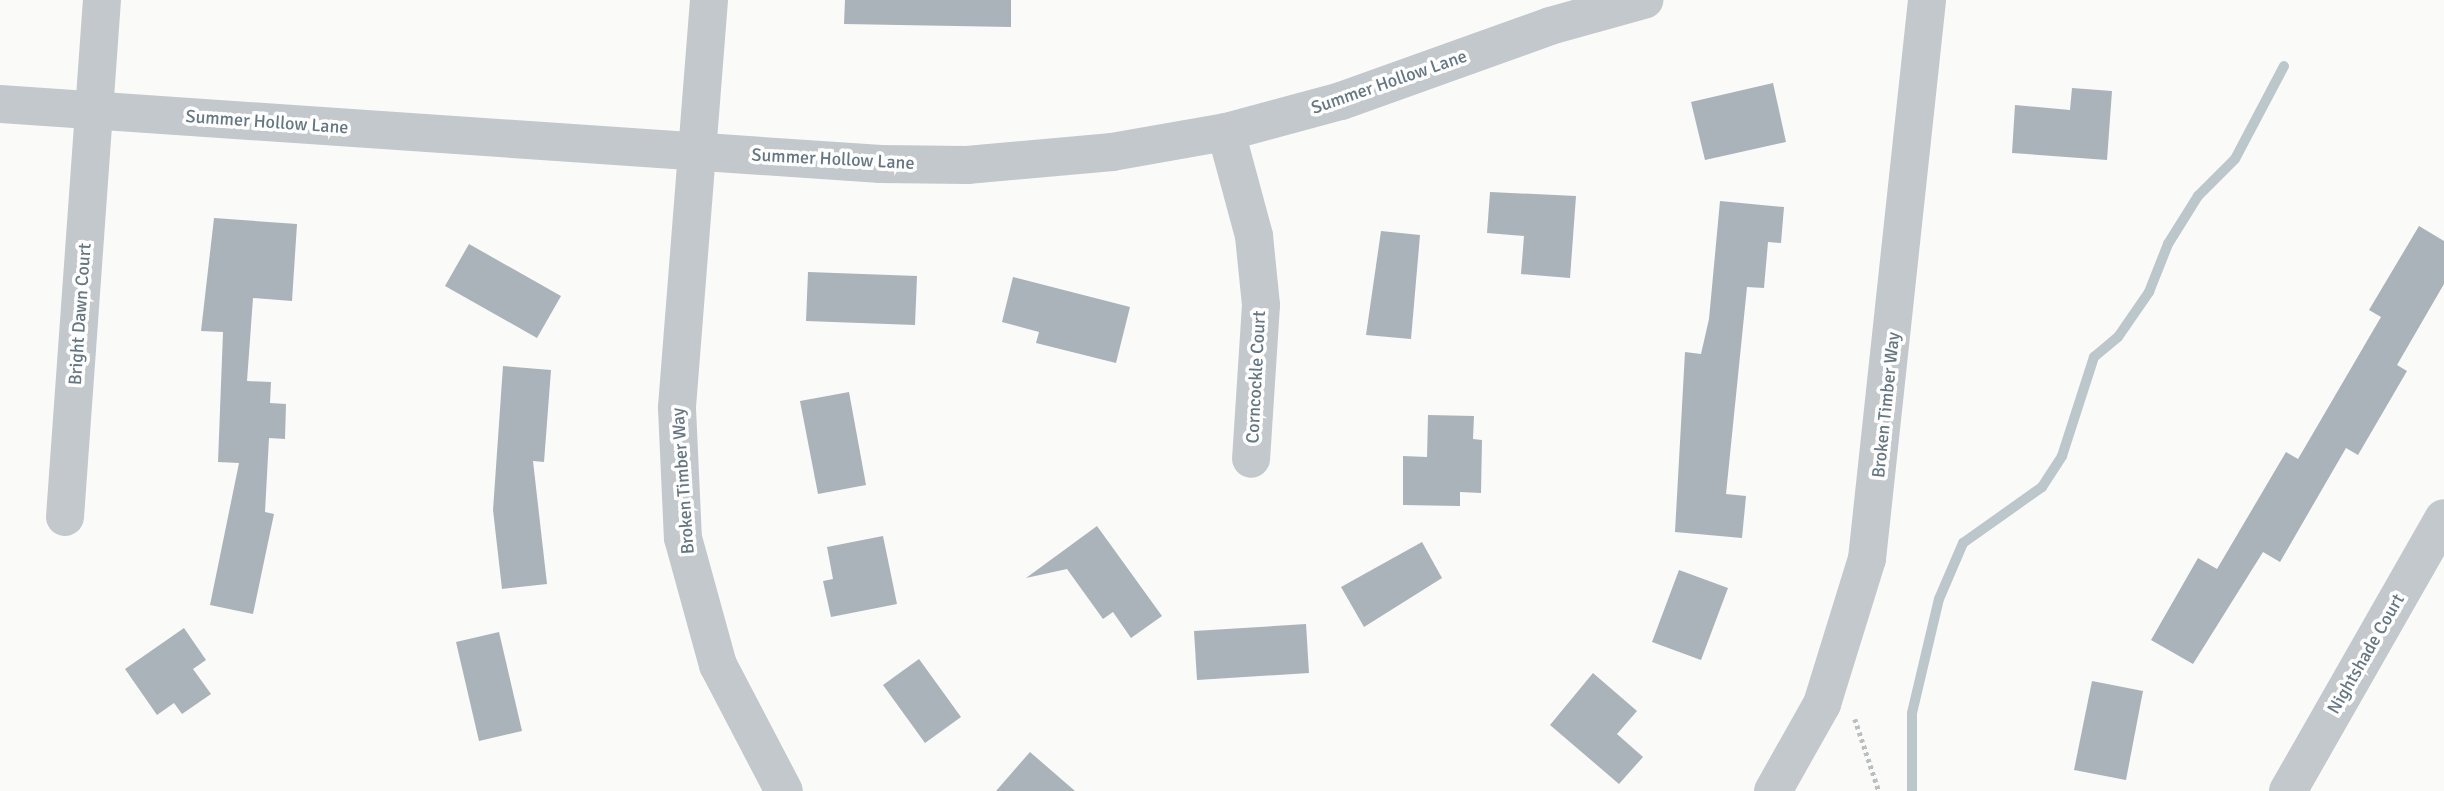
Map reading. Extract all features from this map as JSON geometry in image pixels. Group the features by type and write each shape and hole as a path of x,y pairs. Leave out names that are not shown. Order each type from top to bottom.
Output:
{"street":[{"name":"Bright Dawn Court","path":"65,516 102,0"},
{"name":"Broken Timber Way","path":"709,0 677,408 683,538 718,665 783,791"},
{"name":"Summer Hollow Lane","path":"0,104 699,151 967,165 1112,152 1226,132 1341,101 1550,26 1644,0"},
{"name":"Broken Timber Way","path":"1773,791 1822,704 1867,559 1927,0"},
{"name":"Corncockle Court","path":"1226,132 1254,236 1261,305 1251,459"},
{"name":"Nightshade Court","path":"2288,791 2444,518"}],"path":[{"path":"1822,704 1857,720 1879,791"}],"building":[{"path":"845,0 1011,0 1011,27 844,24"},
{"path":"1773,83 1786,142 1705,160 1691,102"},
{"path":"2072,88 2112,91 2107,160 2012,153 2015,105 2070,110"},
{"path":"1490,192 1576,196 1570,278 1521,274 1524,236 1487,233"},
{"path":"1720,201 1784,207 1781,243 1768,242 1764,288 1747,287 1726,494 1746,496 1742,538 1675,532 1685,352 1701,354 1709,319"},
{"path":"214,218 297,224 292,301 253,298 247,381 271,382 270,403 286,404 285,439 269,438 265,512 274,514 253,614 210,605 239,463 218,462 223,332 201,331"},
{"path":"2419,226 2444,241 2444,284 2397,365 2407,371 2358,455 2346,448 2280,562 2263,552 2193,664 2151,640 2198,558 2217,569 2286,452 2298,459 2381,317 2369,310"},
{"path":"1381,231 1420,235 1411,339 1366,335"},
{"path":"469,244 561,296 537,338 445,286"},
{"path":"808,272 917,276 915,325 806,321"},
{"path":"1013,277 1130,307 1116,363 1036,343 1039,332 1002,322"},
{"path":"503,366 551,370 544,462 533,461 547,584 502,589 493,510"},
{"path":"849,392 866,485 818,494 800,401"},
{"path":"1428,415 1474,416 1473,439 1482,440 1481,493 1460,492 1460,506 1403,505 1403,456 1427,457"},
{"path":"1097,526 1162,616 1131,638 1113,612 1103,619 1067,569 1026,578"},
{"path":"883,536 897,604 831,617 823,581 833,579 827,547"},
{"path":"1422,542 1442,578 1364,627 1341,587"},
{"path":"1679,570 1728,588 1701,660 1652,642"},
{"path":"1306,624 1309,673 1197,680 1194,631"},
{"path":"184,628 206,660 193,669 211,694 182,714 174,703 157,715 125,669"},
{"path":"499,632 522,731 479,741 456,642"},
{"path":"919,659 961,717 925,743 883,685"},
{"path":"1593,673 1637,711 1617,734 1643,757 1619,784 1550,725"},
{"path":"2092,681 2143,691 2126,780 2074,770"},
{"path":"1030,752 1075,791 996,791"}],"waterway":[{"path":"1912,791 1912,713 1939,599 1963,543 2042,487 2062,456 2094,357 2118,337 2149,292 2168,244 2198,196 2235,159 2284,66"}]}
